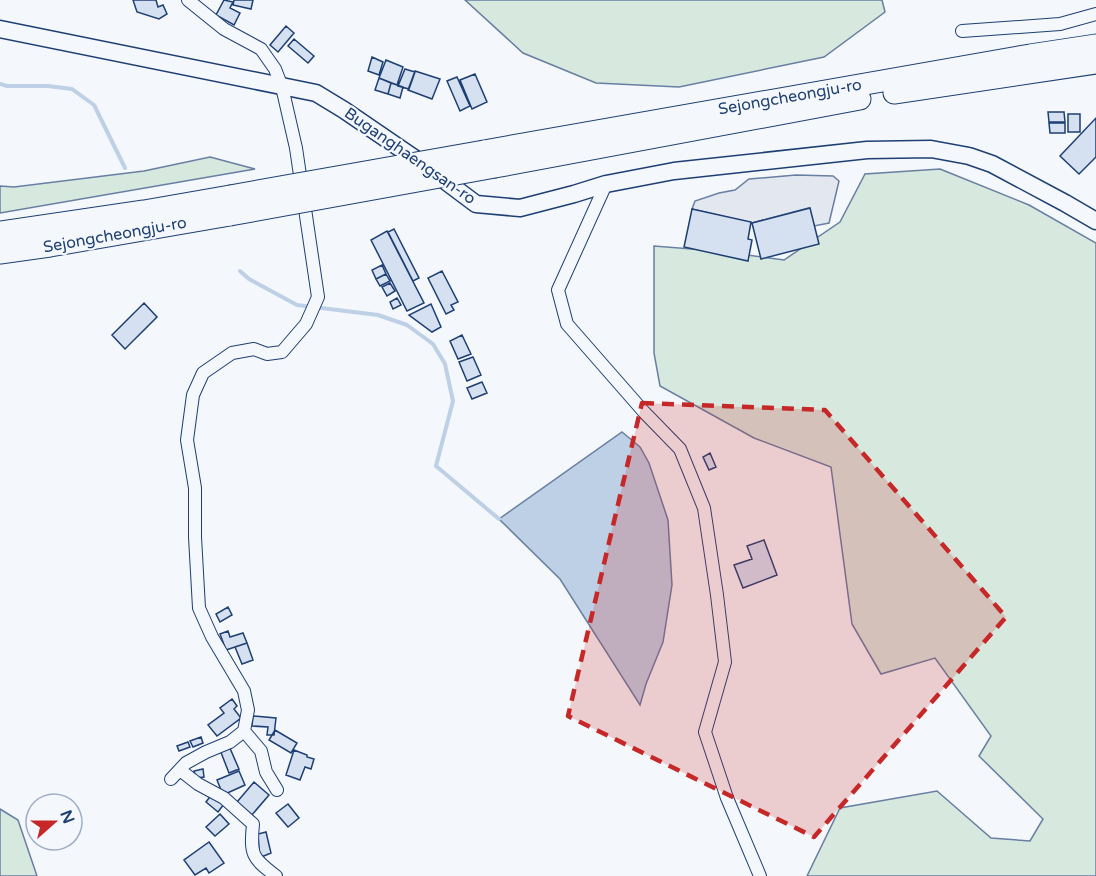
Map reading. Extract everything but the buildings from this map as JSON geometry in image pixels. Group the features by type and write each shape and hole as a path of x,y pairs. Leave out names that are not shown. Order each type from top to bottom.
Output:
{"highway":[{"name":"Sejongcheongju-ro","path":"490,159 1030,55 1096,45"},
{"name":"Sejongcheongju-ro","path":"490,159 899,92 1096,63"},
{"path":"230,205 490,159"},
{"name":"Sejongcheongju-ro","path":"0,232 144,211 230,205"},
{"name":"Sejongcheongju-ro","path":"0,253 50,246 230,205"}],"street":[{"path":"188,0 224,29 261,49 275,69 282,87 296,148 318,297 306,324 282,352 267,354 254,349 232,353 203,373 193,395 187,440 195,488 199,608 212,637 244,691 248,710 244,731 230,742 186,763 175,774 224,798 253,824 251,845 256,859 276,876"},
{"path":"962,31 1060,24 1096,14"},
{"name":"Buganghaengsan-ro","path":"0,29 316,93 420,162 476,204 520,208 606,184 674,171 857,151 931,149 969,156 992,164 1096,222"},
{"path":"606,184 558,290 567,324 644,412 680,449 704,508 725,662 705,732 727,798 760,876"},
{"path":"244,731 261,751 266,772 277,790"}],"highlighted area":[{"path":"642,403 825,410 1006,617 814,837 568,716"}],"shaded area":[{"path":"465,0 882,0 885,12 824,57 679,87 596,83 523,53"},
{"path":"210,157 255,169 0,213 0,186 14,187 144,171"},
{"path":"940,169 1029,205 1096,243 1096,876 807,876 840,808 937,791 991,838 1030,841 1043,819 979,756 991,736 935,658 881,674 852,624 831,467 754,438 660,386 654,353 654,246 784,260 840,222 865,174"},
{"path":"796,175 833,176 839,181 829,223 814,226 809,208 752,223 692,209 695,201 735,190 749,179"},
{"path":"0,809 18,820 24,838 24,852 29,852 37,876 0,876"}],"water":[{"path":"622,432 640,447 649,463 668,520 672,585 663,642 640,705 560,579 499,519"}],"waterway":[{"path":"0,84 72,89 94,105 125,168"},
{"path":"240,271 249,279 297,305 378,315 407,325 433,344 445,364 453,401 436,466 499,519"}]}
